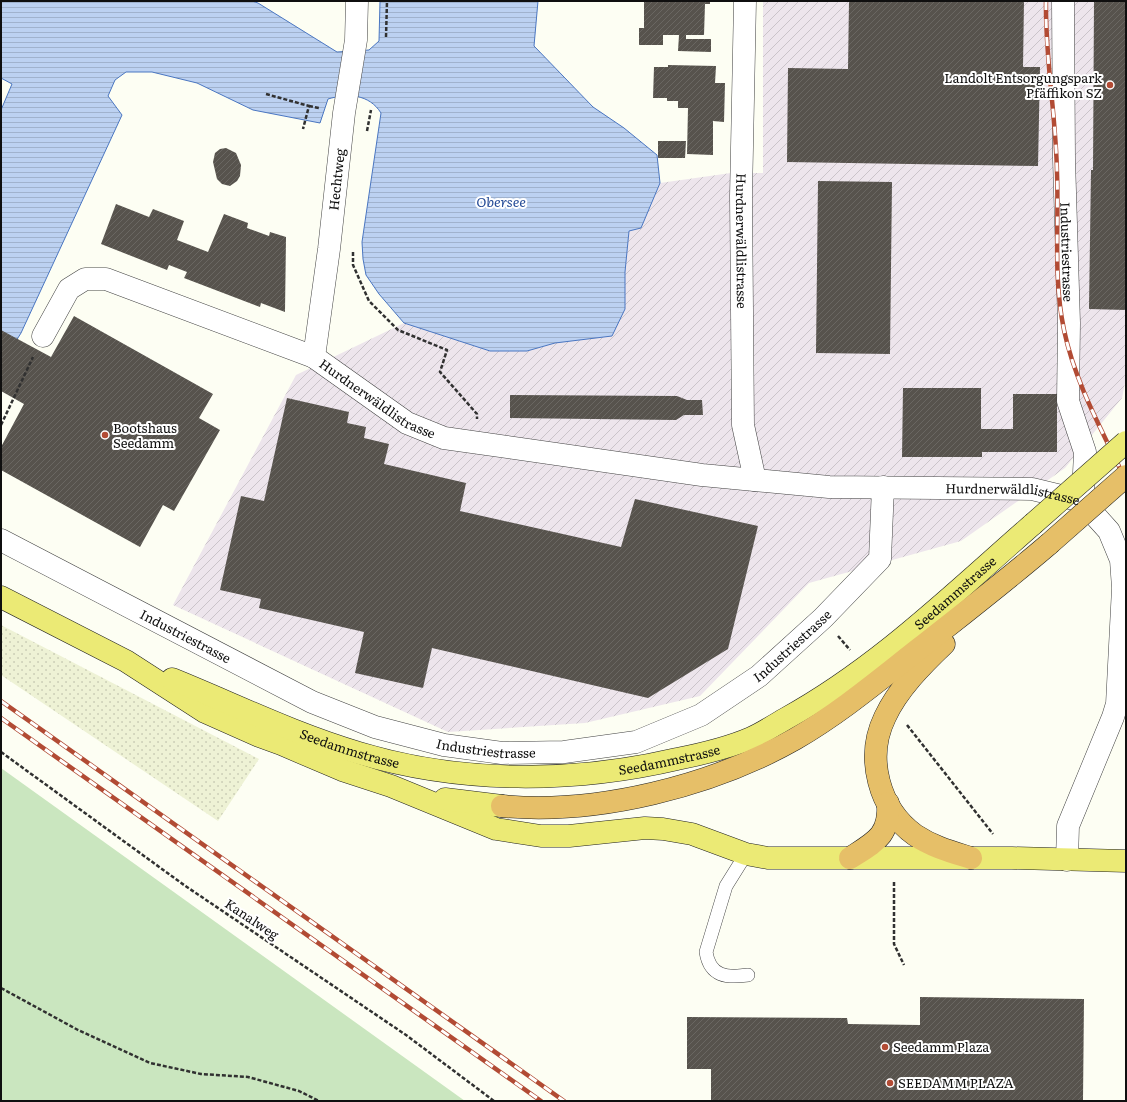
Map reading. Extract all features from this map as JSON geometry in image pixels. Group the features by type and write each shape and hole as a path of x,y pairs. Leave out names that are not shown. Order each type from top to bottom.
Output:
{"highway":[{"path":"502,806 526,808 575,806 648,794 706,778 764,754 795,739 848,704 1008,579 1126,476"},
{"path":"971,858 941,849 915,834 900,820 888,803 877,776 876,762 879,733 884,717 927,660 1008,579"},
{"path":"850,858 875,842 881,836 888,821 888,803"}],"main road":[{"name":"Seedammstrasse","path":"126,661 218,697 306,736 360,754 408,765 441,771 513,776 616,771 654,764 725,747 752,738 812,704 857,673 902,638 1126,442"},
{"name":"Seedammstrasse","path":"1,597 126,661 205,712 342,770 391,786 496,829 520,834 569,836 645,828 663,829 692,834 746,854 768,858 971,858 1126,861"},
{"path":"391,786 430,796 502,806"}],"street":[{"name":"Hechtweg","path":"314,358 329,249 344,113 356,40 357,1"},
{"name":"Hurdnerwäldlistrasse","path":"745,1 741,196 743,425 755,480"},
{"name":"Industriestrasse","path":"1063,1 1064,158 1069,323 1068,401 1085,452 1082,501"},
{"name":"Hurdnerwäldlistrasse","path":"43,336 69,289 85,279 106,279 314,358 407,423 444,438 476,444 681,472 755,480 829,487 1032,490 1082,501 1102,521 1115,542 1121,560 1123,588 1117,704 1068,826 1067,860"},
{"name":"Industriestrasse","path":"1,540 312,702 376,727 444,745 502,752 564,752 636,742 701,715 759,676 823,618 880,559 883,487"}],"lane":[{"path":"746,854 726,886 706,952 707,960 714,972 731,978 748,975"}],"path":[{"path":"386,37 387,1"},
{"path":"266,94 319,108"},
{"path":"303,129 309,106"},
{"path":"367,132 371,110"},
{"path":"353,250 353,265 369,301 398,330 447,350 440,372 477,414 476,444"},
{"path":"1,425 43,336"},
{"path":"904,721 994,836"},
{"name":"Kanalweg","path":"1,752 184,885 406,1035 494,1101"},
{"path":"894,882 894,944 904,965"},
{"path":"1,988 78,1030 150,1063 201,1074 248,1077 299,1091 319,1101"}],"shaded area":[{"path":"763,1 1126,1 1126,378 1122,398 1065,468 961,541 809,583 700,696 585,723 448,732 173,605 296,375 404,323 490,351 527,351 555,343 625,309 625,272 629,231 641,228 660,183 731,173 763,173"}],"green space":[{"path":"1,625 259,759 218,821 1,675"},
{"path":"1,768 465,1101 1,1101"}],"water":[{"name":"Obersee","path":"1,1 252,1 258,3 337,52 369,50 379,41 380,1 538,1 534,46 593,107 624,128 657,155 660,183 641,228 629,231 625,272 625,309 612,336 555,343 527,351 490,351 404,323 379,294 366,275 363,259 362,242 381,113 370,102 358,97 350,96 328,99 320,123 253,110 197,83 152,72 126,72 115,80 108,96 122,115 21,333 1,365 1,110 12,84 1,78"}],"building":[{"path":"644,1 710,1 710,4 705,4 704,35 686,35 686,39 711,39 711,52 678,51 679,35 663,35 663,45 639,45 639,28 644,28"},
{"path":"849,1 1024,1 1023,67 1040,67 1038,166 787,162 788,68 848,69"},
{"name":"Landolt Entsorgungspark Pfäffikon SZ","path":"1094,1 1126,1 1126,310 1089,309 1091,170 1093,170"},
{"path":"668,65 716,66 715,83 725,83 724,122 713,121 713,155 687,154 688,108 678,108 678,101 667,101 667,98 653,98 654,67 668,67"},
{"path":"658,141 686,141 685,158 658,158"},
{"path":"226,148 236,153 241,165 240,176 237,181 230,186 222,184 217,179 213,162 215,153 220,149"},
{"path":"818,181 892,182 890,354 816,353"},
{"path":"116,204 149,217 153,209 184,221 177,240 208,252 224,214 248,223 247,228 269,236 270,232 286,237 285,312 261,303 260,307 184,278 187,272 169,265 167,270 101,244"},
{"name":"Bootshaus Seedamm","path":"74,316 213,394 199,418 220,430 174,511 163,505 140,547 1,470 1,447 24,404 1,391 1,330 51,357"},
{"path":"903,388 981,388 981,429 1013,429 1013,394 1057,394 1057,452 982,452 982,457 902,457"},
{"path":"510,395 677,396 687,400 702,400 703,415 684,415 676,420 510,418"},
{"path":"287,398 349,412 347,423 366,427 364,438 389,444 384,464 466,483 460,511 621,547 635,499 758,526 728,649 648,698 432,648 423,688 355,673 364,632 259,608 261,599 220,590 241,496 264,501"},
{"name":"Seedamm Plaza","path":"920,997 1084,999 1083,1101 711,1101 711,1069 687,1069 687,1017 847,1018 848,1024 920,1025"}],"railway":[{"path":"1046,1 1047,44 1056,151 1057,271 1064,330 1082,388 1126,481"},
{"path":"1,701 564,1101"},
{"path":"1,718 541,1101"}],"place":[{"name":"Landolt Entsorgungspark Pfäffikon SZ","path":"1110,85"},
{"name":"Bootshaus Seedamm","path":"105,435"},
{"name":"Seedamm Plaza","path":"885,1047"},
{"name":"SEEDAMM PLAZA","path":"890,1083"}]}
